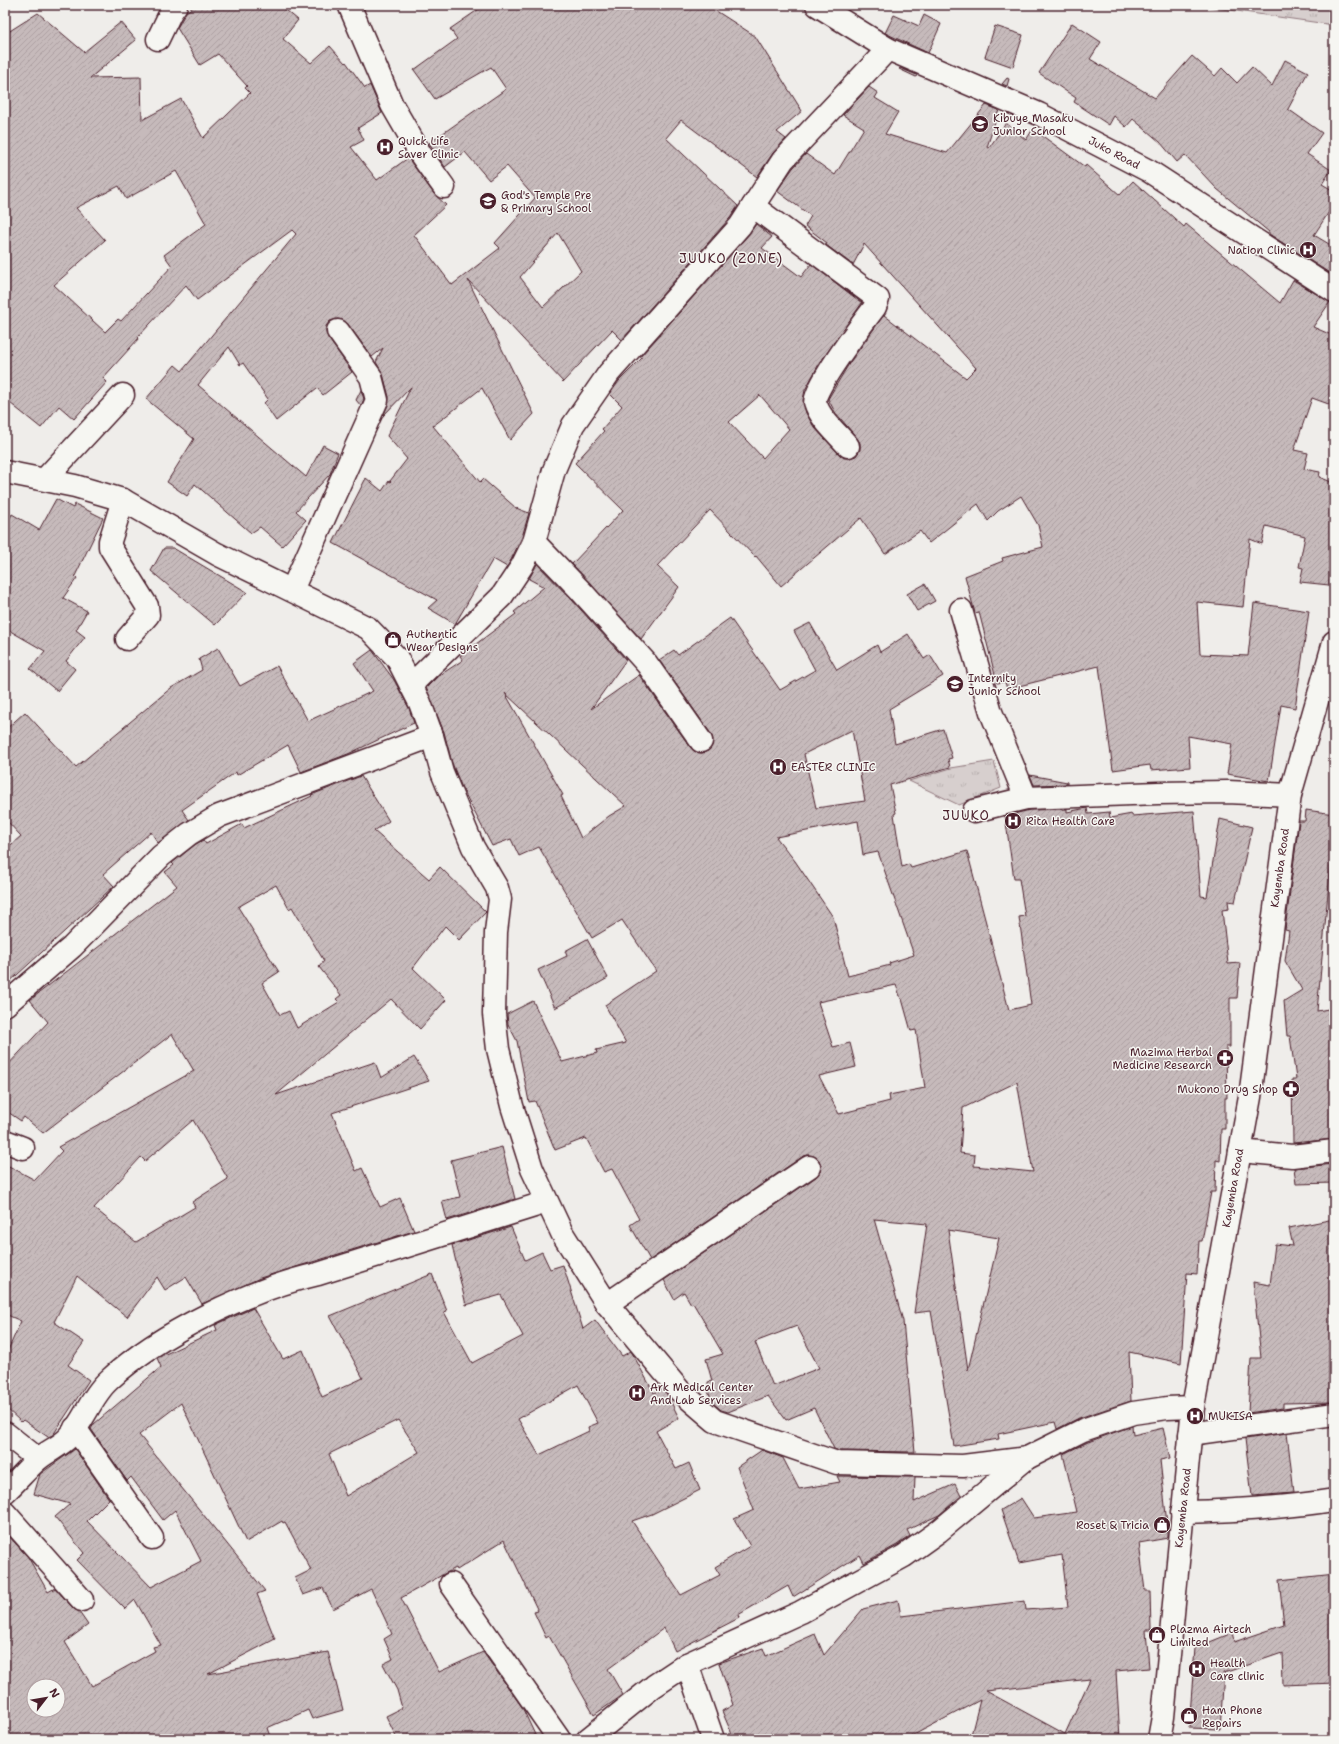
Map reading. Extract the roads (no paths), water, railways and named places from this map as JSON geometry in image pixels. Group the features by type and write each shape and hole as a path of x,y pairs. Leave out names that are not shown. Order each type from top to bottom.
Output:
{"street":[{"path":"158,39 176,5"},
{"name":"Juko Road","path":"817,5 888,48 1039,114 1149,171 1334,291"},
{"path":"349,6 392,104 421,155 444,187"},
{"path":"411,685 502,596 522,566 534,542 554,470 573,425 609,374 740,226 783,160 888,48"},
{"path":"753,206 878,299 875,307 831,368 815,394 814,401 823,418 848,446"},
{"path":"292,590 377,400 371,377 338,331"},
{"path":"45,479 123,395"},
{"path":"5,472 45,479 123,500 218,554 368,628 397,658 411,685 432,736 442,772 473,847 497,888 500,899 496,932 494,975 494,1014 498,1049 512,1106 532,1169 562,1233 607,1304 680,1391 714,1420 837,1462 963,1466 1027,1458"},
{"path":"123,500 110,541 110,547 147,606 148,611 148,615 127,639"},
{"path":"534,542 647,664 701,740"},
{"path":"961,610 991,712 1026,798"},
{"name":"Kayemba Road","path":"1159,1739 1163,1717 1193,1407 1251,1090 1290,795 1334,642"},
{"path":"5,1005 72,947 161,856 189,834 219,816 432,736"},
{"path":"974,811 1026,798 1228,792 1290,795"},
{"path":"1240,1151 1292,1156 1334,1151"},
{"path":"607,1304 809,1167"},
{"path":"5,1492 38,1460 70,1436 107,1381 131,1362 171,1335 202,1318 296,1279 318,1274 547,1202"},
{"path":"588,1739 654,1686 687,1664 801,1612 904,1556 939,1531 1027,1458 1083,1430 1133,1413 1167,1408 1193,1407"},
{"path":"1190,1434 1334,1414"},
{"path":"75,1428 152,1538"},
{"path":"5,1433 38,1460"},
{"path":"1182,1512 1244,1510 1296,1506 1334,1500"},
{"path":"5,1513 82,1600"},
{"path":"451,1584 559,1739"},
{"path":"687,1664 713,1739"}],"place":[{"name":"Kibuye Masaku Junior School","path":"980,124"},
{"name":"Quick Life Saver Clinic","path":"385,147"},
{"name":"God's Temple Pre & Primary School","path":"488,201"},
{"name":"Nation Clinic","path":"1308,250"},
{"name":"Authentic Wear Designs","path":"393,640"},
{"name":"Internity Junior School","path":"955,684"},
{"name":"EASTER CLINIC","path":"778,767"},
{"name":"Rita Health Care","path":"1013,821"},
{"name":"Mazima Herbal Medicine Research","path":"1225,1058"},
{"name":"Mukono Drug Shop","path":"1291,1089"},
{"name":"Ark Medical Center And Lab Services","path":"637,1393"},
{"name":"MUKISA","path":"1195,1416"},
{"name":"Roset & Tricia","path":"1162,1525"},
{"name":"Plazma Airtech Limited","path":"1157,1635"},
{"name":"Health Care clinic","path":"1197,1669"},
{"name":"Ham Phone Repairs","path":"1189,1716"}],"district":[{"name":"JUUKO (ZONE)","path":"731,258"},
{"name":"JUUKO","path":"966,815"}]}
